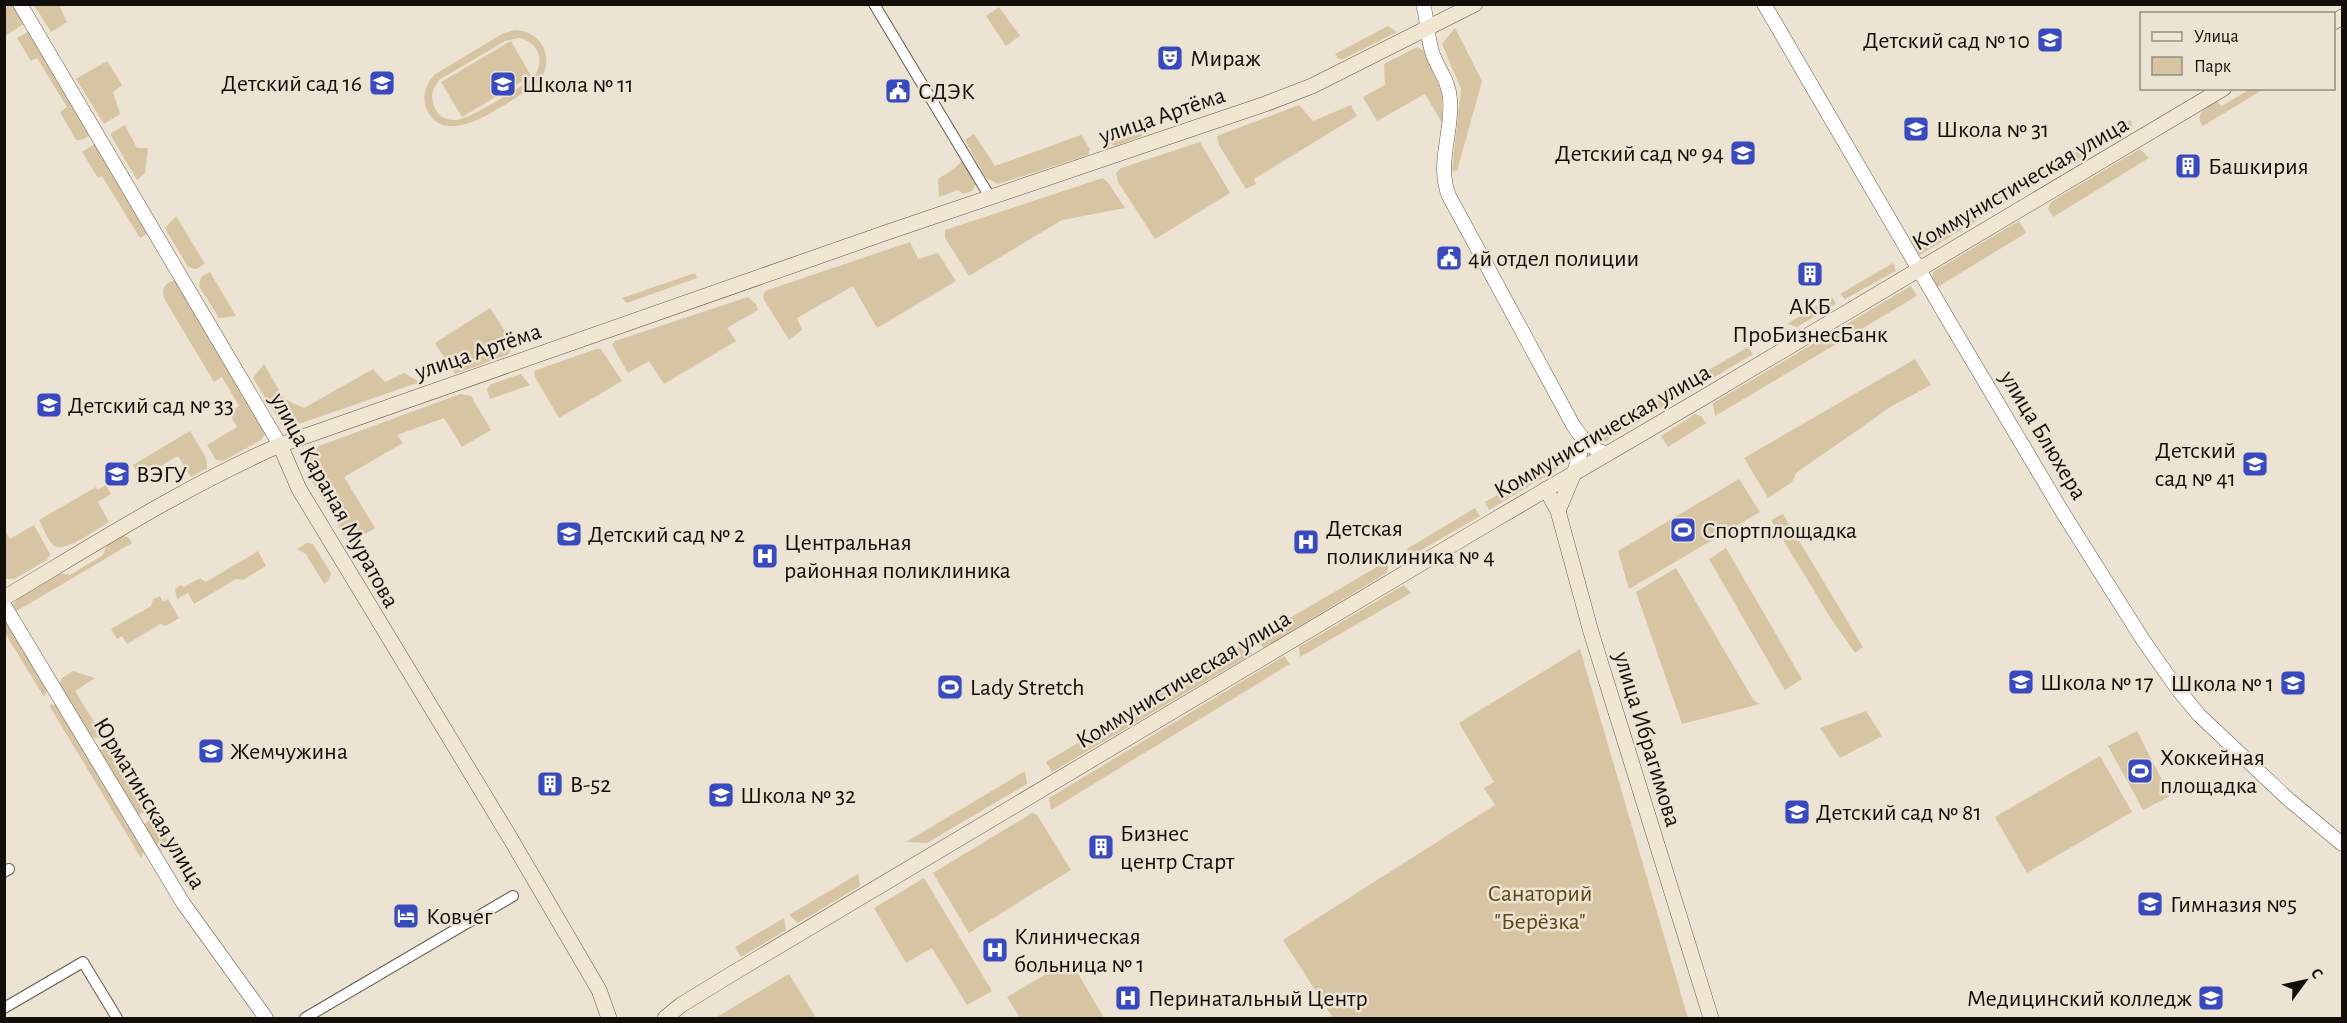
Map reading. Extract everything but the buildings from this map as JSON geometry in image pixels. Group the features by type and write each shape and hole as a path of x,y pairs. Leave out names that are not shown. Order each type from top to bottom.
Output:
{"main road":[{"name":"улица Артёма","path":"4,598 161,505 228,469 280,445 1303,90 1428,30 1475,4"},
{"name":"Коммунистическая улица","path":"665,1018 681,1005 735,972 2221,90"},
{"name":"улица Караная Муратова","path":"280,445 299,489 599,990 609,1018"},
{"path":"1558,511 1574,473"},
{"name":"улица Ибрагимова","path":"1546,489 1558,511 1591,632 1711,1018"}],"street":[{"name":"улица Караная Муратова","path":"20,4 280,445"},
{"path":"874,4 990,197"},
{"path":"1423,4 1433,54 1447,85 1450,100 1443,182 1584,441 1596,450 1607,454"},
{"name":"улица Блюхера","path":"1764,4 2063,513 2176,687 2199,715 2242,757 2343,844"},
{"path":"1574,473 1584,441"},
{"name":"Юрматинская улица","path":"4,605 183,903 266,1018"},
{"path":"305,1018 513,896"},
{"path":"4,1008 83,962 117,1018"}],"green space":[{"path":"5,5 18,5 24,14 22,25 5,36"},
{"path":"34,5 59,5 67,22 51,32"},
{"path":"999,7 1020,36 1006,46 986,16"},
{"path":"1388,26 1397,32 1343,59 1339,59 1335,54"},
{"path":"1455,28 1482,81 1457,171 1452,170 1461,89 1442,44"},
{"path":"33,29 94,133 82,140 76,140 60,112 67,107 37,58 31,61 17,38"},
{"path":"514,30 525,32 534,36 541,43 546,60 541,79 533,87 478,120 463,125 448,126 436,122 427,110 424,100 427,87 434,75 502,34","holes":["519,38 526,40 536,48 540,59 533,78 462,119 448,120 437,112 432,95 439,80 505,41"]},
{"path":"511,41 531,76 462,117 441,82"},
{"path":"1417,47 1423,50 1442,88 1442,123 1425,94 1377,121 1363,97 1385,85 1384,64"},
{"path":"107,61 122,85 113,92 120,114 104,124 76,79"},
{"path":"2248,90 2262,90 2203,126 2200,122 2202,111 2216,100 2222,106"},
{"path":"1299,105 1313,121 1351,105 1357,116 1254,179 1256,184 1246,189 1219,145 1217,136"},
{"path":"1140,120 1142,136 1115,146 1109,143 1105,134"},
{"path":"2131,120 2132,127 2027,189 2023,184"},
{"path":"125,125 137,148 148,148 145,173 137,180 110,134"},
{"path":"974,134 995,166 1081,135 1090,149 1088,155 998,184 986,178 965,140"},
{"path":"98,142 152,231 140,238 102,176 98,178 82,152"},
{"path":"1200,142 1230,193 1155,239 1118,182 1116,173 1121,168"},
{"path":"2140,149 2149,158 2053,217 2048,209 2051,202"},
{"path":"964,159 976,183 972,191 963,194 958,190 939,197 938,179"},
{"path":"1103,178 1125,208 1062,220 969,276 945,238 945,230"},
{"path":"2013,190 2017,196 1920,255 1914,250"},
{"path":"176,216 205,264 196,269 188,267 165,228"},
{"path":"2019,221 2026,233 1936,288 1932,281 1933,272"},
{"path":"910,242 918,259 938,253 956,281 877,328 853,286 797,318 802,330 789,340 763,298 765,291"},
{"path":"1893,263 1896,271 1845,299 1840,294"},
{"path":"210,272 236,316 219,318 199,286 201,277"},
{"path":"695,273 697,278 627,303 622,298"},
{"path":"176,280 267,431 261,440 223,461 216,460 207,445 237,427 229,413 239,406 222,377 214,382 165,300 164,287"},
{"path":"1911,286 1917,296 1715,416 1713,403"},
{"path":"748,297 756,304 758,310 727,328 736,341 664,384 649,361 628,373 612,345 615,341"},
{"path":"1832,297 1836,304 1797,327 1787,324"},
{"path":"490,308 513,344 512,349 507,355 455,374 435,343"},
{"path":"1748,347 1753,354 1703,384 1695,378"},
{"path":"601,349 622,381 559,418 535,377 534,371"},
{"path":"1915,359 1931,385 1892,406 1796,473 1792,482 1768,498 1744,458"},
{"path":"264,364 284,399 304,408 373,369 385,382 404,373 420,382 290,427 279,420 253,378"},
{"path":"521,374 530,385 490,399 487,389 491,384"},
{"path":"1686,384 1691,391 1604,442 1601,435"},
{"path":"460,394 471,396 491,430 462,447 444,418 397,435 403,443 344,477 375,528 355,540 347,540 310,478 309,468 313,453 319,446"},
{"path":"1695,414 1701,416 1706,423 1668,447 1661,436"},
{"path":"190,431 206,458 207,468 191,477 178,456 140,478 133,465"},
{"path":"1565,457 1561,467 1489,510 1485,502"},
{"path":"1739,479 1760,512 1629,589 1618,551"},
{"path":"106,485 111,494 98,502 109,522 72,544 58,547 53,545 39,520 96,487 97,490"},
{"path":"1475,508 1480,516 1411,556 1407,549"},
{"path":"1783,514 1863,647 1855,653 1830,617 1771,520"},
{"path":"34,525 50,554 47,560 14,579 5,579 5,531 10,539"},
{"path":"122,535 129,538 132,543 15,612 13,605 17,599 58,573 70,575 103,555 107,544"},
{"path":"307,543 313,544 331,573 329,580 324,584 306,554 297,549"},
{"path":"1726,548 1802,679 1785,690 1709,559"},
{"path":"258,551 266,566 243,580 236,579 194,604 188,593 177,599 175,589 181,585 184,587 200,578 206,582"},
{"path":"1382,564 1388,565 1385,574 1263,648 1257,637"},
{"path":"1676,568 1754,701 1760,704 1682,724 1636,592"},
{"path":"1404,585 1411,593 1300,657 1299,647"},
{"path":"160,596 163,602 168,599 179,618 166,626 160,624 127,644 122,636 117,639 111,629 151,606 153,599"},
{"path":"5,622 48,688 44,697 5,633"},
{"path":"1246,643 1252,654 1052,772 1046,762"},
{"name":"Санаторий \"Берёзка\"","path":"1580,649 1688,1018 1333,1018 1283,940 1495,805 1484,788 1494,782 1459,723"},
{"path":"1284,656 1290,664 1051,810 1049,798"},
{"path":"73,671 95,678 75,691 102,735 96,738 90,737 59,687 62,678"},
{"path":"51,704 58,706 145,848 141,858 50,707"},
{"path":"1866,711 1882,736 1840,758 1820,728"},
{"name":"Хоккейная площадка","path":"2137,731 2170,796 2143,810 2108,746"},
{"path":"108,741 150,810 137,815 99,755 99,749"},
{"path":"2100,756 2132,812 2027,873 1995,817"},
{"path":"1025,771 1027,784 927,843 906,842"},
{"path":"1032,813 1037,815 1071,870 969,933 933,873"},
{"path":"154,817 171,846 159,851 143,825"},
{"path":"858,874 860,886 798,923 789,915"},
{"path":"924,878 992,991 967,1005 932,948 906,963 874,908"},
{"path":"784,918 786,930 741,957 735,947"},
{"path":"1070,960 1104,1018 1020,1018 1007,997"},
{"path":"789,974 816,1018 715,1018"}],"place":[{"name":"Детский сад № 10","path":"2050,40"},
{"name":"Мираж","path":"1170,58"},
{"name":"Детский сад 16","path":"382,83"},
{"name":"Школа № 11","path":"503,84"},
{"name":"СДЭК","path":"898,91"},
{"name":"Школа № 31","path":"1916,129"},
{"name":"Детский сад № 94","path":"1743,153"},
{"name":"Башкирия","path":"2188,166"},
{"name":"4й отдел полиции","path":"1449,258"},
{"name":"АКБ ПроБизнесБанк","path":"1810,274"},
{"name":"Детский сад № 33","path":"49,405"},
{"name":"Детский сад № 41","path":"2255,464"},
{"name":"ВЭГУ","path":"117,474"},
{"name":"Спортплощадка","path":"1683,530"},
{"name":"Детский сад № 2","path":"569,534"},
{"name":"Детская поликлиника № 4","path":"1306,542"},
{"name":"Центральная районная поликлиника","path":"765,556"},
{"name":"Школа № 17","path":"2021,682"},
{"name":"Школа № 1","path":"2293,683"},
{"name":"Lady Stretch","path":"950,687"},
{"name":"Жемчужина","path":"211,751"},
{"name":"Хоккейная площадка","path":"2140,771"},
{"name":"B-52","path":"550,784"},
{"name":"Школа № 32","path":"721,795"},
{"name":"Детский сад № 81","path":"1797,812"},
{"name":"Бизнес центр Старт","path":"1101,847"},
{"name":"Гимназия №5","path":"2150,904"},
{"name":"Ковчег","path":"406,916"},
{"name":"Клиническая больница № 1","path":"995,950"},
{"name":"Перинатальный Центр","path":"1128,998"},
{"name":"Медицинский колледж","path":"2211,998"}]}
